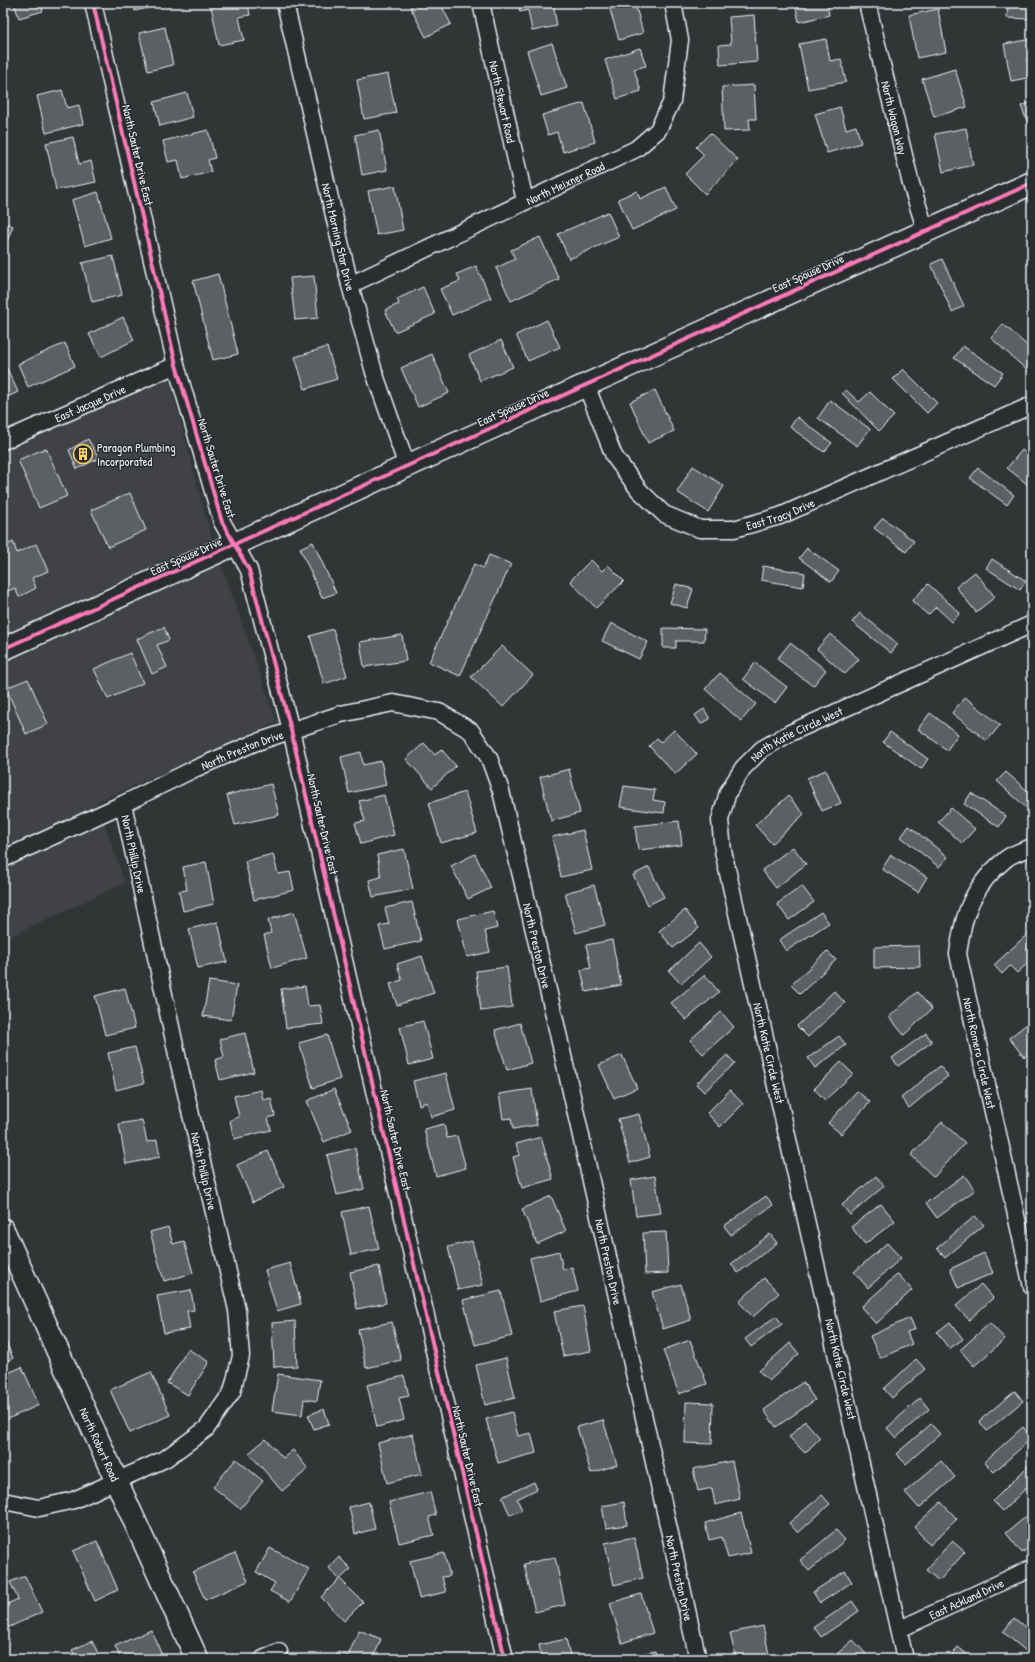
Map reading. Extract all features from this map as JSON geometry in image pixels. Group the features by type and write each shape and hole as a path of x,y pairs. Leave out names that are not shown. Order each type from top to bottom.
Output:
{"street":[{"name":"North Sauter Drive East","path":"93,3 176,365 222,522 249,570 291,730 505,1659"},
{"name":"North Morning Star Drive","path":"285,3 350,285 374,372 407,466"},
{"name":"North Stewart Road","path":"481,3 525,201"},
{"name":"North Meixner Road","path":"350,285 636,149 658,130 672,101 676,75 680,40 673,3"},
{"name":"North Wagon Way","path":"867,3 912,184 926,231"},
{"name":"East Spouse Drive","path":"3,649 1032,183"},
{"name":"East Jacque Drive","path":"3,441 176,365"},
{"name":"East Tracy Drive","path":"586,385 614,456 639,490 664,514 700,528 734,529 780,516 1032,405"},
{"name":"North Katie Circle West","path":"905,1659 900,1629 723,851 720,820 728,792 743,768 762,749 790,733 1032,624"},
{"name":"North Preston Drive","path":"3,859 123,804 192,770 254,743 341,714 393,703 439,712 471,731 489,758 501,791 553,1011 698,1659"},
{"name":"North Phillip Drive","path":"3,1500 39,1508 74,1500 165,1459 206,1429 232,1392 241,1356 237,1310 181,1072 123,804"},
{"name":"North Romero Circle West","path":"1032,847 1008,858 986,878 968,905 961,925 958,954 1032,1287"},
{"name":"North Robert Road","path":"3,1230 197,1659"},
{"name":"East Ackland Drive","path":"900,1629 1032,1568"},
{"path":"263,1659 279,1652"}],"shaded area":[{"path":"169,378 211,536 277,722 97,802 125,883 3,940 3,451"}],"building":[{"path":"14,3 41,3 43,11 19,18"},
{"path":"134,3 169,3 135,11"},
{"path":"225,3 248,3 250,15 239,17 244,40 219,45 211,6"},
{"path":"416,3 440,3 451,24 426,37 410,7"},
{"path":"518,3 553,3 557,26 532,31 528,10 520,12"},
{"path":"608,3 635,3 643,33 619,40"},
{"path":"795,3 827,3 829,15 799,22"},
{"path":"1008,3 1032,3 1032,19 1007,18"},
{"path":"938,9 946,52 917,58 909,15"},
{"path":"754,15 757,62 720,65 719,45 731,44 729,17"},
{"path":"165,27 173,65 148,71 139,33"},
{"path":"826,39 830,61 841,59 846,82 808,89 799,44"},
{"path":"1032,39 1032,77 1011,81 1004,44"},
{"path":"552,43 567,88 541,96 527,51"},
{"path":"640,48 646,66 634,69 641,91 617,99 605,60"},
{"path":"955,69 967,107 934,117 922,79"},
{"path":"388,74 396,113 364,119 357,80"},
{"path":"754,85 756,119 749,119 750,130 724,131 722,87"},
{"path":"62,90 67,108 79,105 83,124 46,133 37,96"},
{"path":"187,93 193,117 160,126 154,102"},
{"path":"1032,102 1032,134 1021,106"},
{"path":"584,103 595,142 563,152 557,132 548,135 542,115"},
{"path":"840,107 846,129 856,126 861,143 827,153 815,114"},
{"path":"966,128 973,165 943,172 935,134"},
{"path":"208,130 215,158 208,160 211,172 182,179 178,160 168,162 163,141"},
{"path":"379,130 387,170 362,175 355,135"},
{"path":"710,133 738,160 705,194 685,174 704,155 696,147"},
{"path":"73,137 79,164 91,161 96,182 56,190 46,143"},
{"path":"395,186 403,230 377,235 368,191"},
{"path":"666,187 676,210 632,230 618,199 637,191 640,199"},
{"path":"98,192 111,238 85,246 72,200"},
{"path":"608,212 619,237 569,259 558,234"},
{"path":"3,222 13,226 3,251"},
{"path":"540,237 559,279 511,301 496,268 515,259 511,250"},
{"path":"113,256 122,295 92,302 82,263"},
{"path":"942,259 964,306 952,312 931,264"},
{"path":"476,266 491,298 452,315 440,289 460,281 457,274"},
{"path":"218,274 238,354 213,360 193,281"},
{"path":"314,276 318,318 295,320 290,278"},
{"path":"423,287 435,314 395,332 385,310 399,304 397,299"},
{"path":"123,317 134,340 101,357 89,334"},
{"path":"547,320 560,347 528,361 516,335"},
{"path":"1003,324 1032,350 1032,367 1028,371 991,338"},
{"path":"501,340 513,367 480,381 469,355"},
{"path":"65,343 75,366 28,387 18,364"},
{"path":"963,346 1003,373 994,385 954,358"},
{"path":"327,347 337,379 305,389 295,357"},
{"path":"432,354 449,393 418,407 401,368"},
{"path":"3,360 18,392 3,399"},
{"path":"903,369 937,403 927,413 893,379"},
{"path":"655,390 674,431 648,443 630,402"},
{"path":"846,390 859,402 870,392 894,416 879,431 842,393"},
{"path":"830,400 870,429 857,446 818,418"},
{"path":"797,417 832,443 824,452 790,427"},
{"name":"Paragon Plumbing Incorporated","path":"88,439 99,458 77,469 69,450"},
{"path":"46,448 67,496 39,508 18,460"},
{"path":"1022,450 1032,458 1032,488 1007,468"},
{"path":"693,466 724,486 708,512 677,492"},
{"path":"978,468 1014,495 1007,505 970,478"},
{"path":"130,493 146,530 108,547 91,510"},
{"path":"883,518 914,541 906,552 874,528"},
{"path":"13,542 17,553 36,544 48,571 32,578 36,588 19,597 15,588 3,593 3,547"},
{"path":"313,542 336,593 322,598 300,548"},
{"path":"807,548 839,571 831,582 799,558"},
{"path":"489,555 511,564 460,676 429,662 474,564 483,568"},
{"path":"992,559 1026,581 1020,590 986,568"},
{"path":"591,560 602,571 608,565 624,581 596,608 570,581"},
{"path":"763,566 805,573 803,587 761,580"},
{"path":"975,572 995,597 976,612 956,587"},
{"path":"676,584 693,589 687,608 670,603"},
{"path":"928,584 960,613 952,622 936,607 928,615 912,601"},
{"path":"860,613 898,644 891,653 852,622"},
{"path":"611,623 648,642 639,659 602,641"},
{"path":"164,627 169,640 157,645 167,667 152,674 137,639"},
{"path":"663,628 705,629 704,641 676,641 676,648 663,648"},
{"path":"333,629 347,676 324,684 310,636"},
{"path":"830,634 859,659 845,674 817,649"},
{"path":"402,635 406,661 364,667 360,642"},
{"path":"790,643 826,670 813,686 777,659"},
{"path":"502,646 533,675 503,707 471,677"},
{"path":"130,653 143,683 108,699 94,669"},
{"path":"755,663 787,687 775,703 743,679"},
{"path":"720,673 756,704 741,721 705,689"},
{"path":"28,679 48,724 26,734 6,688"},
{"path":"965,697 1000,725 987,741 952,713"},
{"path":"704,709 710,719 701,724 695,715"},
{"path":"930,713 958,734 947,750 918,729"},
{"path":"674,730 697,754 675,774 649,746 657,738 661,742"},
{"path":"890,732 928,759 921,769 883,742"},
{"path":"424,743 435,755 441,749 456,766 432,788 406,759"},
{"path":"361,752 363,765 381,761 386,785 349,793 341,757"},
{"path":"569,769 580,813 551,821 540,777"},
{"path":"826,770 841,803 822,811 807,778"},
{"path":"1006,772 1032,795 1032,813 997,781"},
{"path":"271,784 279,815 235,825 227,795"},
{"path":"624,786 655,790 653,800 665,802 664,813 620,807"},
{"path":"465,792 477,833 441,843 429,803"},
{"path":"971,793 1006,816 999,827 964,804"},
{"path":"384,795 394,835 361,844 355,823 365,821 359,801"},
{"path":"788,796 804,814 772,844 755,825"},
{"path":"951,808 975,829 962,843 938,822"},
{"path":"679,821 682,845 638,850 635,826"},
{"path":"909,826 948,857 939,867 901,837"},
{"path":"583,830 592,870 561,877 552,837"},
{"path":"793,847 806,864 776,888 762,870"},
{"path":"404,849 413,889 373,897 369,880 381,877 377,855"},
{"path":"273,854 278,874 290,872 294,890 254,900 245,861"},
{"path":"475,854 491,888 468,899 451,866"},
{"path":"891,855 927,877 918,892 882,869"},
{"path":"206,862 214,904 183,911 179,891 187,890 183,867"},
{"path":"649,867 664,897 648,905 633,875"},
{"path":"594,885 605,925 576,933 565,893"},
{"path":"802,886 814,902 789,920 777,904"},
{"path":"412,902 421,941 385,949 379,926 389,924 385,908"},
{"path":"685,910 699,928 673,948 659,931"},
{"path":"493,911 497,928 485,931 490,952 467,957 458,919"},
{"path":"294,912 307,958 272,968 264,935 271,933 268,920"},
{"path":"821,912 829,923 786,951 779,940"},
{"path":"218,922 227,962 198,968 189,929"},
{"path":"1032,930 1032,945 1028,948 1032,952 1032,959 1017,973 1010,966 1002,974 994,965"},
{"path":"612,940 621,985 586,992 581,970 591,968 586,945"},
{"path":"699,943 711,957 681,984 669,971"},
{"path":"919,946 920,967 874,968 874,947"},
{"path":"827,951 836,960 800,994 791,985"},
{"path":"422,956 434,993 397,1005 390,984 402,980 397,964"},
{"path":"507,967 512,1007 481,1011 476,971"},
{"path":"705,975 719,992 686,1020 671,1003"},
{"path":"209,981 237,985 231,1020 203,1016"},
{"path":"305,986 308,1006 320,1005 323,1024 286,1028 281,989"},
{"path":"125,988 135,1028 105,1035 95,996"},
{"path":"834,991 845,1003 808,1037 797,1026"},
{"path":"917,992 932,1009 904,1035 889,1017"},
{"path":"721,1012 734,1027 703,1054 690,1040"},
{"path":"1032,1020 1032,1051 1024,1057 1009,1038"},
{"path":"423,1021 433,1059 409,1065 400,1027"},
{"path":"520,1023 531,1063 507,1070 495,1030"},
{"path":"245,1033 254,1072 220,1080 215,1060 224,1057 220,1039"},
{"path":"926,1033 932,1042 898,1066 892,1058"},
{"path":"327,1035 340,1079 313,1088 299,1043"},
{"path":"839,1036 846,1045 815,1068 808,1058"},
{"path":"135,1047 144,1083 116,1090 108,1053"},
{"path":"622,1055 637,1088 614,1098 599,1065"},
{"path":"727,1055 735,1063 704,1092 696,1084"},
{"path":"841,1062 853,1074 825,1100 814,1089"},
{"path":"940,1066 948,1076 909,1108 901,1098"},
{"path":"446,1073 455,1110 431,1117 427,1102 419,1105 413,1081"},
{"path":"334,1089 352,1130 324,1142 307,1101"},
{"path":"532,1089 537,1125 513,1129 511,1118 503,1119 499,1094"},
{"path":"261,1090 263,1100 271,1098 275,1116 268,1118 271,1130 234,1139 230,1120 239,1117 234,1096"},
{"path":"730,1090 743,1104 720,1127 707,1113"},
{"path":"857,1091 870,1102 841,1134 828,1123"},
{"path":"639,1114 650,1157 630,1163 618,1119"},
{"path":"142,1120 147,1142 157,1140 160,1157 126,1164 119,1124"},
{"path":"942,1122 965,1143 934,1177 911,1155"},
{"path":"444,1124 447,1138 457,1136 466,1168 436,1176 424,1129"},
{"path":"541,1137 553,1179 522,1188 513,1157 520,1155 516,1144"},
{"path":"355,1148 364,1189 337,1195 327,1155"},
{"path":"268,1151 284,1187 253,1202 237,1165"},
{"path":"964,1175 975,1190 937,1218 926,1203"},
{"path":"655,1176 661,1213 636,1216 631,1180"},
{"path":"876,1176 884,1186 850,1215 842,1205"},
{"path":"551,1196 566,1231 537,1244 522,1209"},
{"path":"766,1196 773,1205 731,1235 724,1226"},
{"path":"881,1204 895,1221 865,1244 851,1227"},
{"path":"369,1206 379,1249 351,1255 342,1212"},
{"path":"975,1216 984,1225 945,1258 937,1248"},
{"path":"168,1227 173,1244 184,1241 193,1273 164,1281 150,1232"},
{"path":"666,1232 668,1273 645,1274 643,1233"},
{"path":"770,1234 777,1243 738,1273 731,1264"},
{"path":"472,1241 483,1285 458,1290 448,1247"},
{"path":"887,1243 901,1258 868,1288 854,1272"},
{"path":"559,1251 563,1270 572,1267 578,1291 540,1301 530,1258"},
{"path":"984,1253 993,1273 958,1288 950,1269"},
{"path":"290,1263 301,1304 277,1311 265,1270"},
{"path":"379,1266 386,1303 357,1309 350,1272"},
{"path":"898,1274 912,1290 876,1324 861,1307"},
{"path":"764,1278 779,1293 753,1317 739,1302"},
{"path":"681,1284 691,1320 663,1329 652,1292"},
{"path":"981,1284 993,1298 969,1320 956,1306"},
{"path":"191,1290 194,1310 187,1311 190,1329 164,1333 157,1296"},
{"path":"501,1291 512,1336 475,1345 463,1300"},
{"path":"583,1306 591,1351 563,1356 554,1311"},
{"path":"776,1316 782,1324 751,1347 745,1339"},
{"path":"910,1318 915,1329 907,1332 912,1344 880,1358 870,1336"},
{"path":"295,1321 297,1366 274,1367 272,1323"},
{"path":"392,1322 401,1360 366,1368 358,1329"},
{"path":"950,1322 963,1339 949,1349 937,1332"},
{"path":"990,1323 1005,1339 974,1366 960,1350"},
{"path":"3,1335 13,1358 3,1363"},
{"path":"690,1340 707,1384 679,1394 663,1350"},
{"path":"790,1343 799,1354 769,1381 759,1371"},
{"path":"188,1349 209,1362 188,1395 167,1383"},
{"path":"506,1358 515,1398 485,1405 476,1365"},
{"path":"916,1359 925,1369 892,1398 884,1389"},
{"path":"22,1367 39,1405 3,1421 3,1375"},
{"path":"151,1372 170,1415 130,1433 110,1390"},
{"path":"278,1374 320,1380 317,1401 304,1399 302,1415 272,1411"},
{"path":"404,1376 409,1396 399,1398 404,1420 377,1427 367,1385"},
{"path":"803,1382 815,1400 776,1427 764,1410"},
{"path":"1015,1391 1023,1401 987,1431 979,1421"},
{"path":"920,1398 929,1409 896,1438 887,1428"},
{"path":"686,1402 713,1403 712,1444 685,1443"},
{"path":"324,1409 329,1424 314,1429 308,1415"},
{"path":"512,1412 518,1436 531,1433 536,1453 498,1463 486,1419"},
{"path":"603,1420 617,1465 591,1473 577,1427"},
{"path":"805,1421 820,1438 805,1453 789,1437"},
{"path":"931,1424 940,1434 906,1464 896,1454"},
{"path":"1023,1427 1032,1438 994,1472 984,1462"},
{"path":"413,1434 422,1474 387,1483 378,1443"},
{"path":"266,1439 283,1458 293,1450 308,1469 282,1491 249,1453"},
{"path":"236,1459 263,1481 240,1509 213,1487"},
{"path":"732,1461 740,1499 715,1505 712,1488 698,1491 693,1469"},
{"path":"941,1461 955,1477 919,1508 905,1492"},
{"path":"1031,1463 1032,1482 1003,1511 993,1501"},
{"path":"534,1482 537,1489 517,1499 522,1510 510,1515 502,1497"},
{"path":"430,1492 436,1515 429,1517 434,1535 399,1543 389,1502"},
{"path":"822,1495 830,1504 798,1533 789,1523"},
{"path":"369,1502 375,1529 355,1534 349,1507"},
{"path":"624,1502 627,1525 606,1528 602,1506"},
{"path":"941,1502 957,1519 930,1545 914,1527"},
{"path":"1032,1512 1032,1545 1022,1553 1006,1533"},
{"path":"741,1513 751,1553 728,1558 722,1537 709,1540 705,1523"},
{"path":"836,1530 845,1540 809,1571 800,1560"},
{"path":"634,1537 643,1578 614,1585 605,1543"},
{"path":"97,1541 118,1590 95,1601 73,1551"},
{"path":"952,1541 965,1552 939,1581 926,1570"},
{"path":"270,1548 309,1569 290,1602 270,1591 275,1583 256,1572"},
{"path":"235,1553 248,1581 205,1600 193,1572"},
{"path":"444,1553 450,1576 442,1577 446,1592 419,1598 410,1561"},
{"path":"339,1557 351,1569 340,1579 363,1602 344,1621 321,1597 339,1579 329,1568"},
{"path":"555,1557 565,1605 535,1612 524,1564"},
{"path":"845,1571 852,1582 820,1603 813,1592"},
{"path":"25,1576 42,1612 3,1630 3,1606 18,1599 10,1582"},
{"path":"641,1594 653,1633 622,1643 610,1603"},
{"path":"852,1601 859,1611 821,1637 814,1627"},
{"path":"1014,1618 1032,1633 1032,1656 1003,1632"},
{"path":"763,1626 770,1659 736,1659 730,1633"},
{"path":"151,1630 161,1653 148,1659 121,1659 115,1646"},
{"path":"359,1630 381,1639 373,1659 335,1659 338,1652 348,1656"},
{"path":"566,1639 571,1659 542,1659 539,1645"},
{"path":"853,1640 866,1654 860,1659 831,1659"},
{"path":"92,1641 101,1659 76,1659 72,1650"},
{"path":"958,1647 973,1659 949,1659"},
{"path":"655,1651 657,1659 620,1659"}],"cycle path":[{"path":"93,3 176,365 222,522 249,570 291,730 505,1659"},
{"path":"3,649 1032,183"}],"place":[{"name":"Paragon Plumbing Incorporated","path":"83,454"}]}
